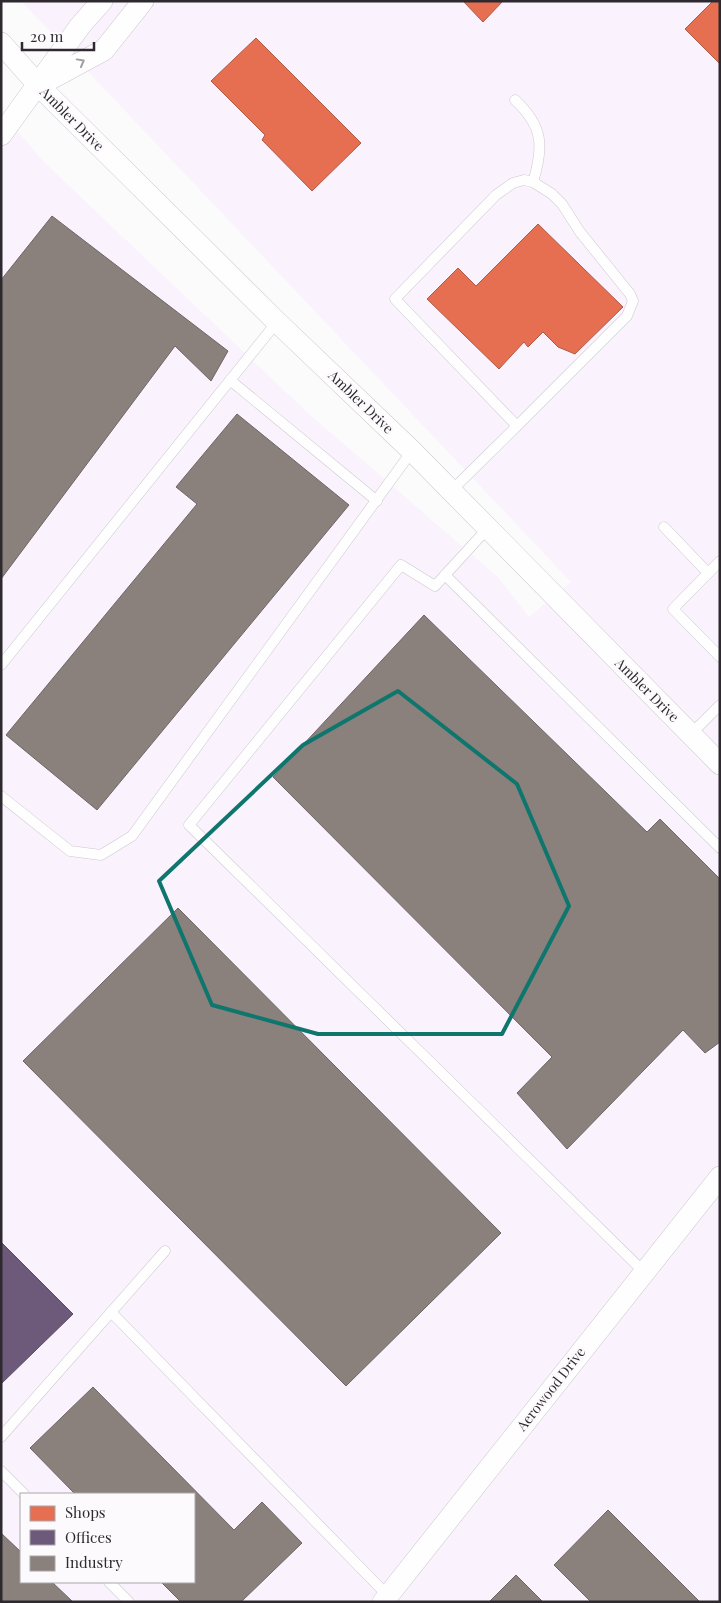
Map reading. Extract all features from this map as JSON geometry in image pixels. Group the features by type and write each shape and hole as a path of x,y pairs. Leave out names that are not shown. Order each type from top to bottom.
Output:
{"street":[{"path":"1,136 39,86 80,26 102,1"},
{"path":"39,86 104,50 143,1"},
{"name":"Ambler Drive","path":"1,43 39,86 276,322 412,451 720,764"},
{"name":"Aerowood Drive","path":"385,1599 720,1177"}],"lane":[{"path":"515,100 534,121 540,135 539,162 533,182"},
{"path":"450,491 517,426 627,316 633,301 630,294 580,232 562,204 533,182 524,180 513,183 496,195 395,299 517,426"},
{"path":"1,665 276,322"},
{"path":"230,380 377,501"},
{"path":"1,796 70,850 101,855 132,836 412,451"},
{"path":"664,527 708,573"},
{"path":"487,529 435,586 401,565 189,825 644,1272"},
{"path":"720,561 673,608 720,657"},
{"path":"445,575 720,848"},
{"path":"691,734 720,705"},
{"path":"1,1437 166,1251"},
{"path":"111,1312 385,1599"},
{"path":"1,1472 23,1493"},
{"path":"110,1583 129,1602"}],"highlighted area":[{"path":"398,691 517,784 569,906 502,1034 318,1034 212,1005 159,881 303,745"}],"shaded area":[{"path":"21,1 720,1 720,1602 1,1602 1,111 42,160 308,413 499,578 529,617 571,582"}],"building: Shops":[{"path":"463,1 503,1 483,22"},
{"path":"713,1 720,1 720,64 685,29"},
{"path":"256,38 361,143 312,191 262,140 265,135 211,81"},
{"path":"538,224 623,307 575,354 558,347 543,332 528,347 524,342 499,369 427,299 458,268 476,286"}],"building: Offices":[{"path":"1,1242 73,1314 1,1384"}],"building: Industry":[{"path":"52,216 228,351 211,381 175,346 1,579 1,280"},
{"path":"237,414 349,505 97,810 6,735 197,504 176,487"},
{"path":"424,615 647,832 660,819 720,879 720,1042 705,1053 683,1030 567,1149 517,1093 552,1057 273,777"},
{"path":"178,908 501,1233 346,1386 23,1061"},
{"path":"93,1387 234,1530 262,1502 302,1543 241,1602 181,1602 162,1583 195,1583 195,1493 74,1493 30,1448"},
{"path":"608,1510 700,1602 591,1602 554,1565"},
{"path":"1,1533 20,1551 20,1583 53,1583 73,1602 1,1602"},
{"path":"516,1575 543,1602 489,1602"}]}
